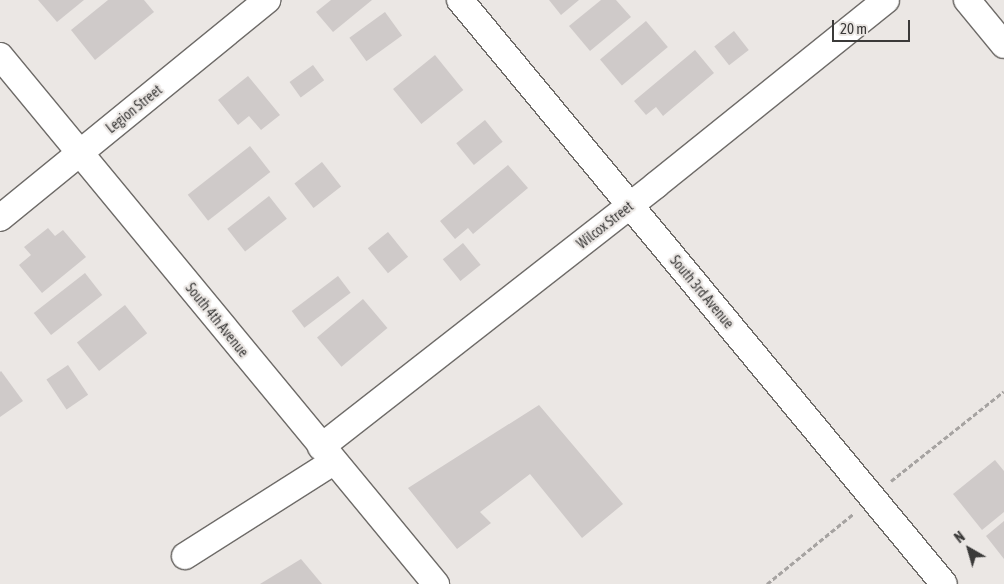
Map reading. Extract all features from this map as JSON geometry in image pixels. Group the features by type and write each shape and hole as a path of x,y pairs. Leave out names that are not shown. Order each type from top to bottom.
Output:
{"street":[{"name":"Legion Street","path":"0,218 267,0"},
{"name":"South 3rd Avenue","path":"460,0 944,584"},
{"name":"Wilcox Street","path":"185,556 327,454 630,205 886,0"},
{"path":"967,0 1004,45"},
{"name":"South 4th Avenue","path":"0,56 436,584"}],"path":[{"path":"890,481 1004,391"},
{"path":"767,584 852,515"}],"building":[{"path":"38,0 84,0 57,22"},
{"path":"108,0 144,0 154,12 95,60 71,30"},
{"path":"331,0 372,0 333,32 316,12"},
{"path":"549,0 579,0 561,15"},
{"path":"601,0 616,0 631,17 590,51 569,26"},
{"path":"385,12 402,35 366,61 349,38"},
{"path":"646,21 668,47 622,86 600,60"},
{"path":"734,31 749,50 729,65 714,46"},
{"path":"695,50 714,73 663,116 656,107 646,115 634,101"},
{"path":"435,55 463,90 421,124 393,89"},
{"path":"313,65 324,80 301,97 290,82"},
{"path":"248,76 280,115 261,130 249,116 238,125 218,100"},
{"path":"485,120 503,142 474,165 456,143"},
{"path":"250,146 270,172 208,221 188,195"},
{"path":"322,162 341,186 314,208 294,184"},
{"path":"508,165 528,188 473,234 468,228 455,239 440,221"},
{"path":"269,196 287,219 245,251 227,229"},
{"path":"48,228 55,236 63,230 86,257 42,293 19,265 31,255 24,247"},
{"path":"388,232 408,257 388,273 368,248"},
{"path":"463,243 481,265 460,281 443,259"},
{"path":"85,273 102,295 51,335 34,313"},
{"path":"338,276 351,293 304,328 292,311"},
{"path":"363,299 387,328 341,367 317,338"},
{"path":"125,305 147,333 99,371 77,343"},
{"path":"68,365 88,395 67,409 46,380"},
{"path":"0,372 23,401 0,417"},
{"path":"539,405 623,504 582,538 530,474 480,512 491,523 457,549 408,488"},
{"path":"995,460 1004,471 1004,512 982,530 953,494"},
{"path":"1004,521 1004,559 986,536"},
{"path":"301,559 322,584 260,584"}]}
